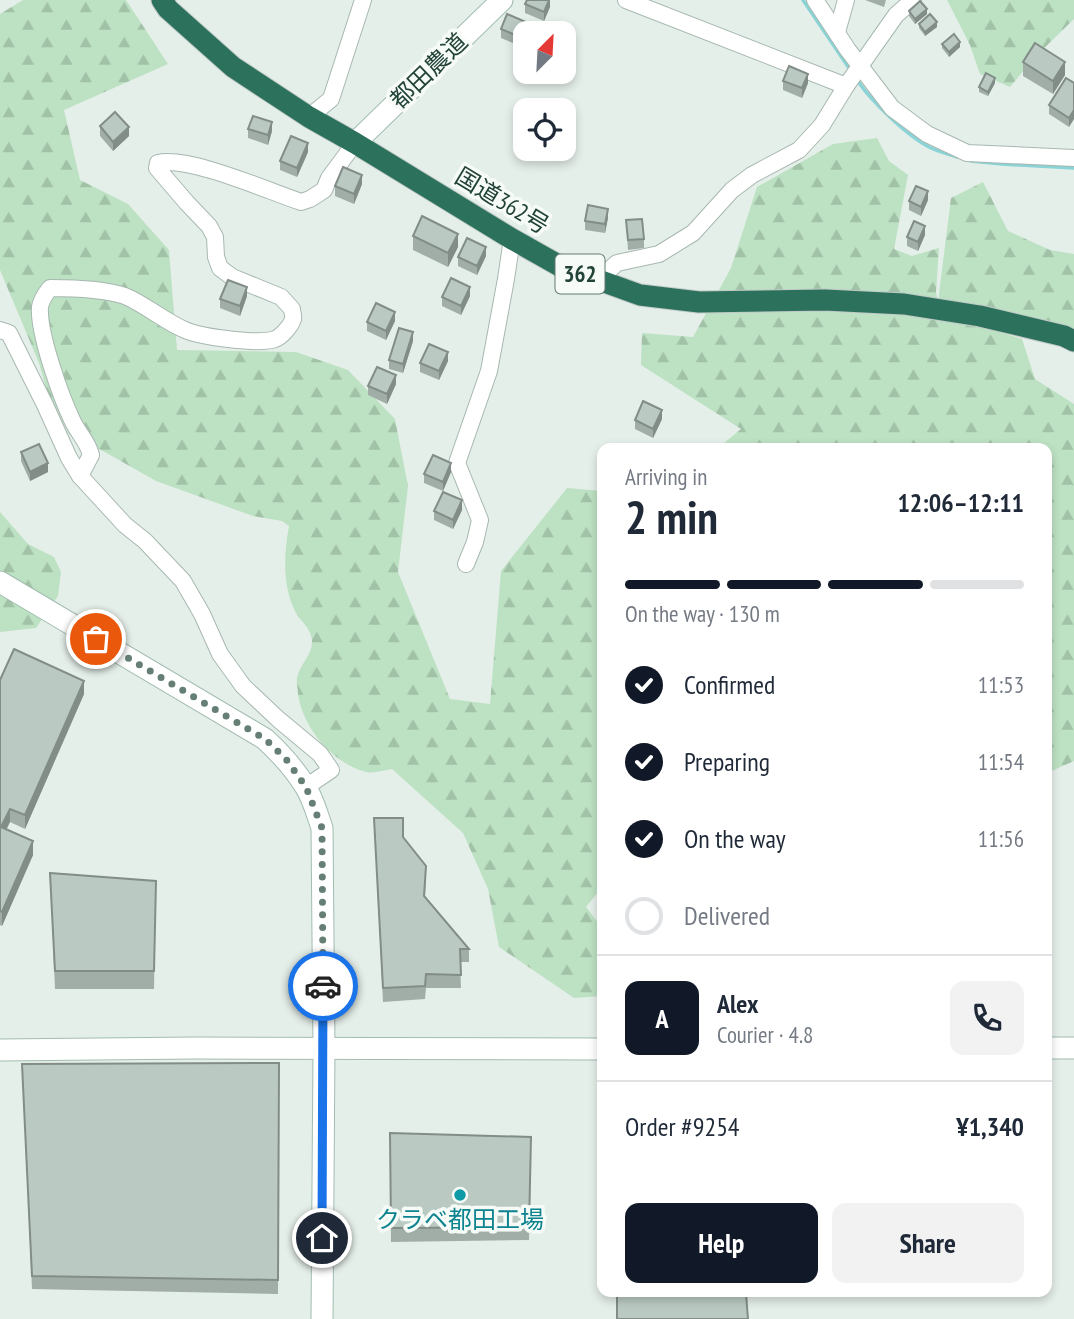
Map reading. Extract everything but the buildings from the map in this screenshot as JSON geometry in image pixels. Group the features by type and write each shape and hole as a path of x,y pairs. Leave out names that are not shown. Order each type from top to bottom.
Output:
{"highway":[{"name":"国道362号","path":"162,0 168,9 233,67 309,117 512,239 560,266 598,281 640,296 699,302 825,300 904,304 980,316 1064,336 1074,341"}],"street":[{"path":"309,117 331,99 363,0"},
{"name":"都田農道","path":"355,143 502,0"},
{"path":"626,0 854,76 927,134 967,153 1074,158"},
{"path":"815,0 837,32 854,76"},
{"path":"837,32 846,0"},
{"path":"598,281 617,263 659,254 693,233 732,190 752,175 799,150 822,125 896,15 913,0"},
{"path":"80,476 91,455 89,446 65,404 49,355 42,328 40,305 46,292 50,288 65,288 125,296 165,321 201,336 275,339 293,319 292,309 281,297 232,277 220,268 216,257 215,237 209,226 157,168 158,163 185,163 301,202 324,190 355,143"},
{"path":"466,564 480,520 457,463 489,370 512,239"},
{"path":"0,330 9,333 80,476 125,525 145,541 183,581 220,654 243,686 320,754 331,770 306,787"},
{"path":"0,582 265,739 286,759 306,787 322,828 322,1319"},
{"path":"1052,1048 1074,1048"},
{"path":"0,1049 597,1049"}],"green space":[{"path":"23,0 126,0 168,64 64,110 80,180 128,204 169,250 177,350 296,352 348,370 395,419 408,486 398,572 450,699 490,704 501,571 567,488 597,491 597,893 586,907 597,921 597,996 574,998 499,947 488,889 463,833 392,769 369,772 354,767 331,752 313,731 301,707 298,694 297,678 310,651 312,639 309,630 295,611 288,590 285,558 289,526 282,521 253,516 156,481 69,434 46,388 39,363 0,270 0,14"},
{"path":"947,0 1074,0 1074,19 1035,57 1010,87 980,74 970,45"},
{"path":"877,138 889,161 908,175 894,249 912,256 939,248 936,292 938,302 951,198 983,182 1008,231 1050,250 1074,254 1074,335 976,325 1022,339 1035,379 1074,404 1074,761 1052,771 1052,443 724,443 741,429 641,365 642,333 693,337 731,268 757,187 833,144"},
{"path":"0,512 28,544 54,557 61,572 58,596 36,628 0,632"}],"waterway":[{"path":"803,0 851,71"},
{"path":"857,80 881,108 911,135 931,148 957,157"},
{"path":"971,161 1074,168"}],"way so far":[{"path":"96,639 265,739 286,759 306,787 322,828 323,986"}],"place":[{"name":"クラベ都田工場","path":"460,1195"}],"route":[{"path":"322,1238 323,986"}]}
